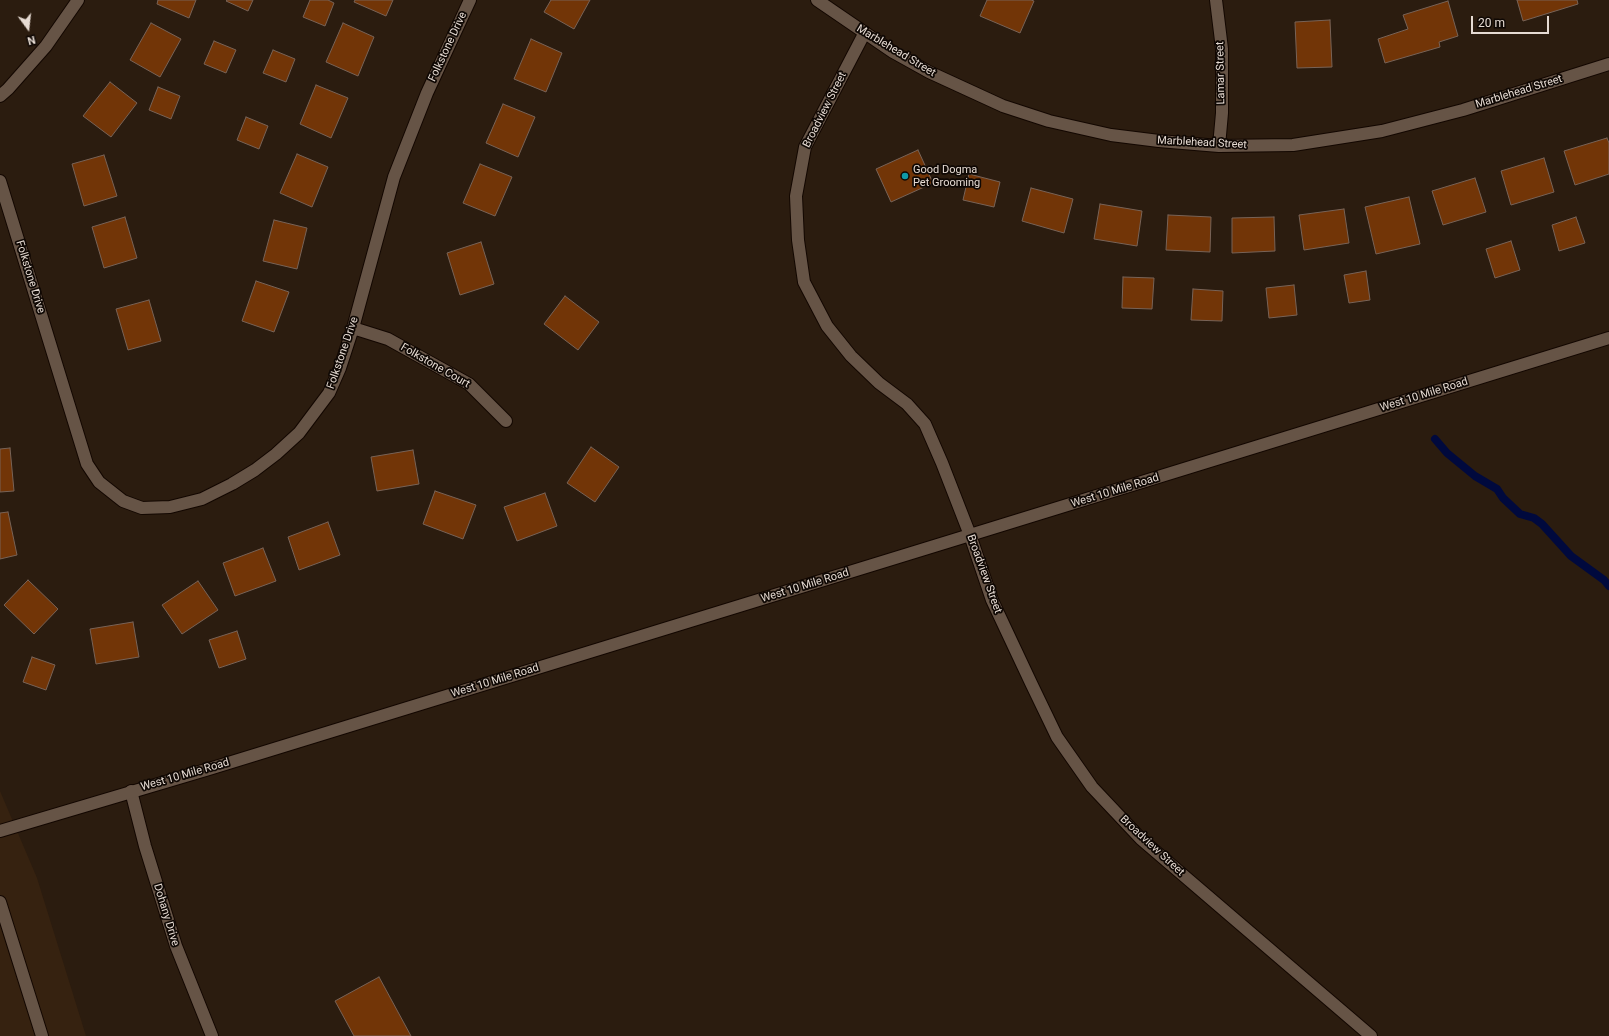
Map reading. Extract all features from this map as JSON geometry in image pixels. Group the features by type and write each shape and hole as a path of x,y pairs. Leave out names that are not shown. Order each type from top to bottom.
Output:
{"street":[{"path":"0,96 46,46 78,0"},
{"name":"Folkstone Drive","path":"0,181 87,464 98,482 123,501 142,508 170,507 202,499 232,484 255,470 276,454 299,433 329,393 340,368 353,328 394,177 427,93 470,0"},
{"name":"Marblehead Street","path":"817,0 864,34 893,52 929,72 1003,106 1050,121 1111,135 1158,141 1219,146 1293,145 1382,131 1463,110 1609,64"},
{"name":"Lamar Street","path":"1216,0 1222,49 1222,113 1219,146"},
{"name":"Broadview Street","path":"864,34 805,147 796,196 798,240 804,282 826,326 851,356 879,383 907,404 925,424 942,462 970,536 990,597 1033,689 1057,736 1092,787 1141,839 1371,1036"},
{"name":"Folkstone Court","path":"353,328 388,339 469,384 506,421"},
{"name":"West 10 Mile Road","path":"0,831 970,536 1609,338"},
{"name":"Dohany Drive","path":"131,791 145,846 176,946 212,1036"},
{"path":"0,902 42,1036"}],"shaded area":[{"path":"0,791 37,878 86,1036 0,1036"}],"building":[{"path":"158,0 196,0 189,18 157,4"},
{"path":"253,0 248,11 226,1"},
{"path":"310,0 328,0 334,3 325,26 303,17"},
{"path":"355,0 393,0 386,16 354,2"},
{"path":"551,0 590,0 574,29 544,12"},
{"path":"987,0 1034,1 1020,33 980,16"},
{"path":"1517,0 1577,0 1578,4 1523,21"},
{"path":"1448,1 1458,36 1439,42 1440,47 1385,63 1378,39 1408,29 1403,15"},
{"path":"1330,20 1332,67 1297,68 1295,22"},
{"path":"151,23 181,39 160,77 130,60"},
{"path":"343,23 374,37 358,76 326,62"},
{"path":"531,39 562,53 546,92 514,79"},
{"path":"214,41 236,50 226,73 204,64"},
{"path":"273,50 295,59 286,82 263,73"},
{"path":"110,82 137,103 111,137 83,116"},
{"path":"316,85 348,98 331,138 300,124"},
{"path":"158,87 180,96 171,119 149,110"},
{"path":"503,104 535,117 518,157 486,143"},
{"path":"246,117 268,126 259,149 237,140"},
{"path":"1607,138 1609,143 1609,174 1575,185 1564,151"},
{"name":"Good Dogma Pet Grooming","path":"918,150 933,183 891,202 876,169"},
{"path":"297,154 328,167 312,207 280,193"},
{"path":"104,155 117,196 84,206 72,164"},
{"path":"1544,158 1554,192 1511,205 1501,171"},
{"path":"480,164 512,177 495,216 463,203"},
{"path":"969,174 1000,182 994,207 963,200"},
{"path":"1475,178 1486,212 1443,225 1432,191"},
{"path":"1031,188 1073,199 1064,233 1022,221"},
{"path":"1409,197 1420,244 1376,254 1365,207"},
{"path":"1100,204 1142,211 1137,246 1094,239"},
{"path":"1344,209 1349,243 1304,250 1299,215"},
{"path":"1168,215 1211,217 1210,252 1166,250"},
{"path":"125,217 137,258 104,268 92,227"},
{"path":"1274,217 1275,251 1232,253 1232,218"},
{"path":"1576,217 1585,243 1559,251 1552,225"},
{"path":"274,220 307,228 297,269 263,261"},
{"path":"1511,241 1520,270 1495,278 1486,249"},
{"path":"481,242 494,284 460,295 447,253"},
{"path":"1366,271 1370,300 1349,303 1344,275"},
{"path":"1123,277 1154,278 1152,309 1122,308"},
{"path":"256,281 289,292 274,332 242,321"},
{"path":"1294,285 1297,315 1269,318 1266,288"},
{"path":"1193,289 1223,291 1222,321 1191,320"},
{"path":"565,296 599,322 578,350 544,324"},
{"path":"149,300 161,341 128,350 116,309"},
{"path":"591,447 619,467 595,502 567,483"},
{"path":"10,448 14,491 0,492 0,449"},
{"path":"413,450 419,484 377,491 371,457"},
{"path":"435,491 476,505 463,539 423,524"},
{"path":"545,493 557,526 517,541 504,507"},
{"path":"8,512 17,555 0,559 0,513"},
{"path":"328,522 340,555 299,570 288,537"},
{"path":"263,548 276,581 235,596 223,563"},
{"path":"28,580 58,609 34,634 4,605"},
{"path":"198,581 218,610 182,634 162,605"},
{"path":"133,622 139,657 96,664 90,629"},
{"path":"237,631 246,659 219,668 209,640"},
{"path":"32,657 55,665 46,690 23,682"},
{"path":"379,977 411,1036 354,1036 335,1001"}],"waterway":[{"path":"1435,439 1447,453 1475,476 1497,489 1503,498 1520,514 1534,518 1542,524 1571,556 1604,580 1609,586"}],"place":[{"name":"Good Dogma Pet Grooming","path":"905,176"}]}
